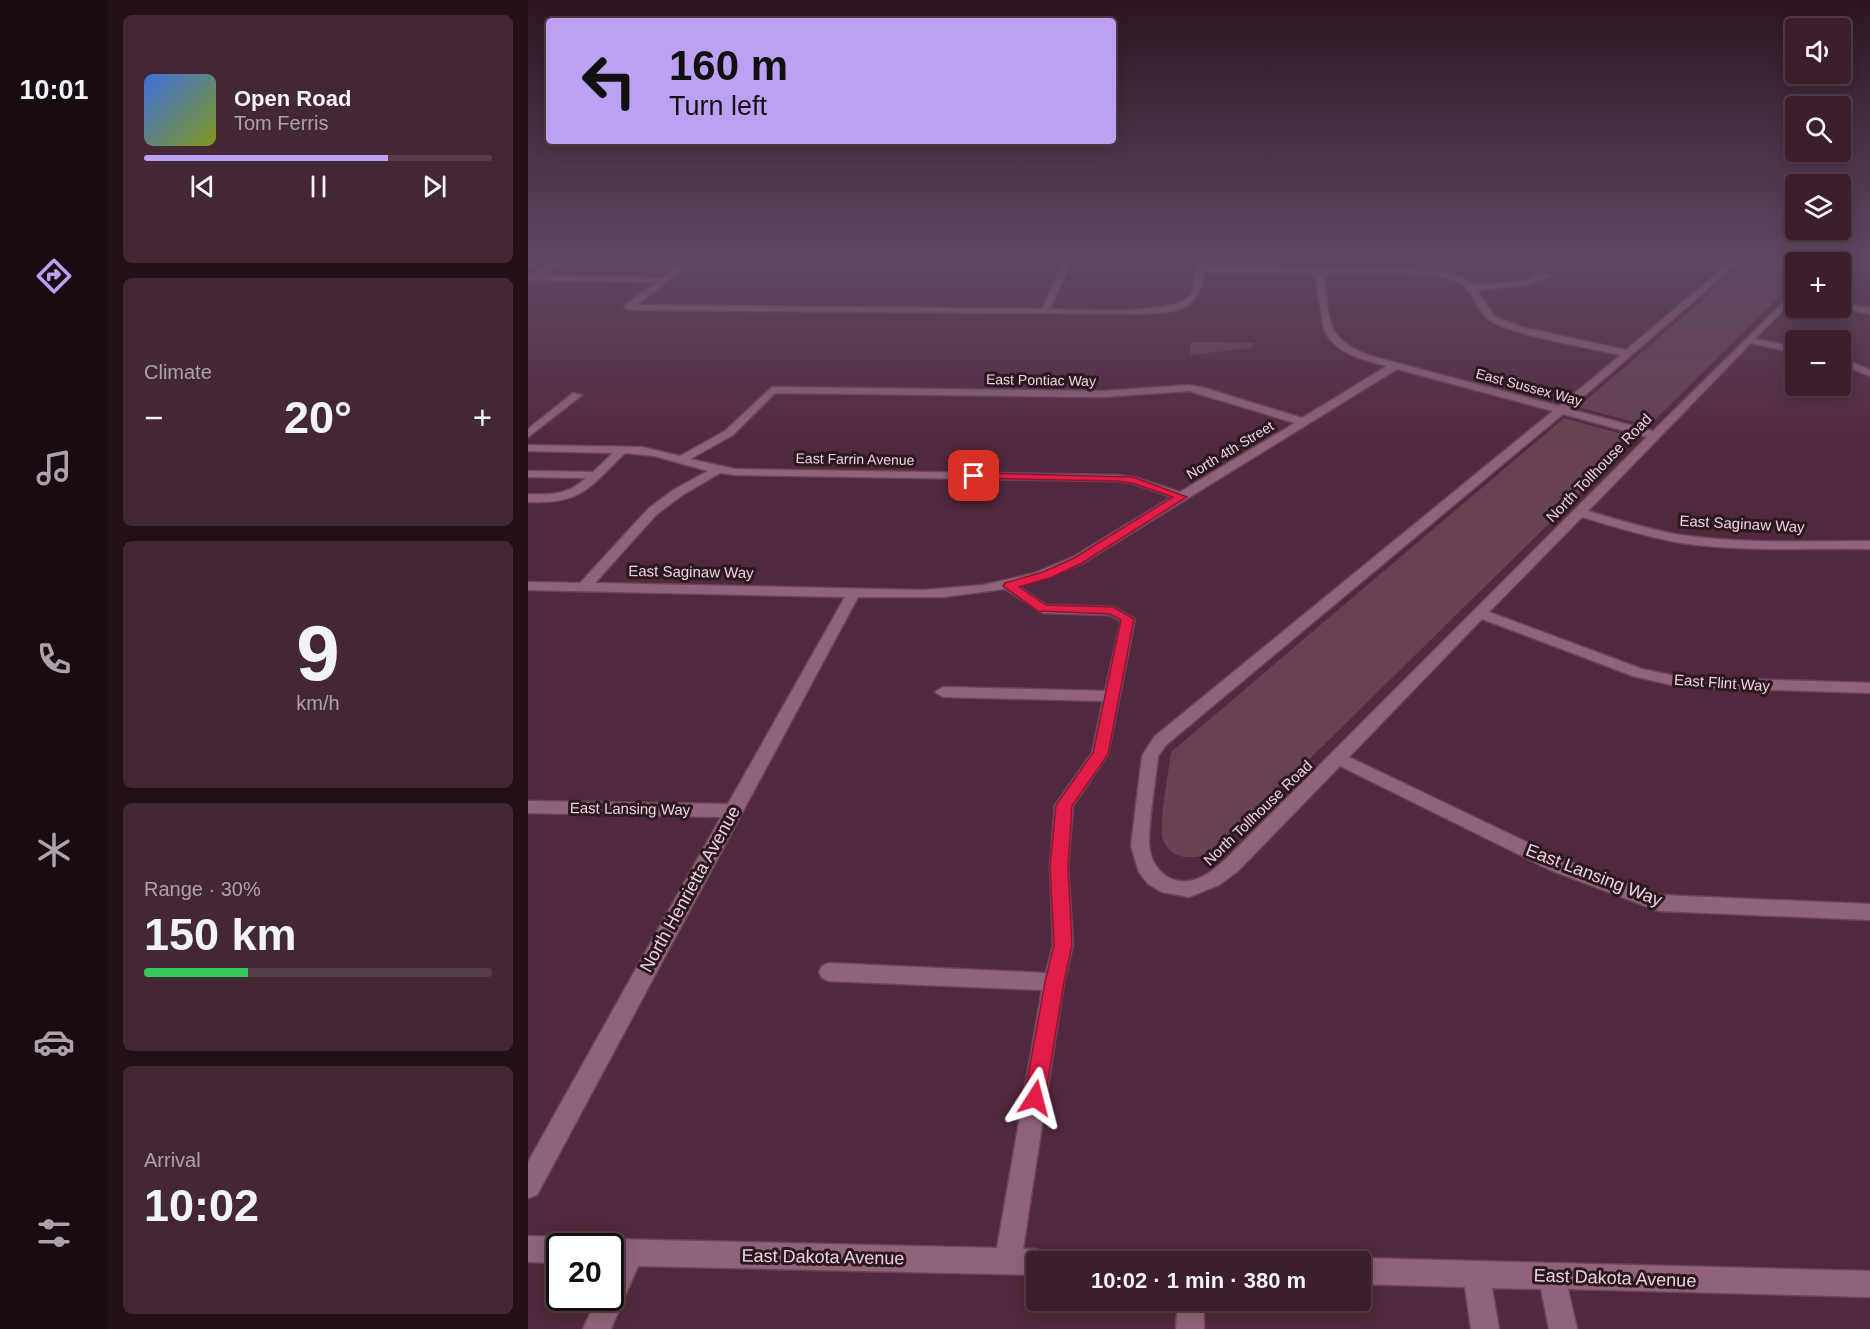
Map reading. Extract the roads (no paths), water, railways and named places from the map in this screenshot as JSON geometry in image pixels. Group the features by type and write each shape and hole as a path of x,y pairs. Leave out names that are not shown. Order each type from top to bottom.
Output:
{"street":[{"path":"1327,322 1331,337 1347,350 1396,365"},
{"path":"1501,322 1518,329 1626,353"},
{"name":"North Tollhouse Road","path":"1664,322 1561,410 1160,741 1150,756 1140,846 1146,867 1155,879 1169,887 1189,889 1212,880 1231,866 1766,322"},
{"path":"1748,340 1785,348"},
{"name":"East Sussex Way","path":"1396,365 1654,435"},
{"name":"North 4th Street","path":"854,592 968,592 1009,586 1048,574 1078,561 1396,365"},
{"path":"1851,365 1870,373"},
{"name":"East Pontiac Way","path":"680,460 729,433 772,390 1103,394 1189,388 1304,422"},
{"path":"528,434 577,395"},
{"name":"East Farrin Avenue","path":"528,448 623,449 658,453 717,470 1117,478 1133,480 1182,497"},
{"path":"528,498 554,499 579,491 623,449"},
{"path":"584,587 652,513 678,493 717,470"},
{"path":"528,474 596,475"},
{"name":"East Saginaw Way","path":"1580,512 1654,534 1683,539 1714,542 1870,544"},
{"name":"East Saginaw Way","path":"528,586 854,592"},
{"path":"1008,1262 1054,982 1063,945 1059,867 1064,805 1100,754 1128,619 1113,611 1043,609 1009,586"},
{"name":"North Henrietta Avenue","path":"528,1186 854,592"},
{"name":"East Flint Way","path":"1479,613 1638,673 1680,682 1870,688"},
{"path":"943,692 1113,696"},
{"name":"East Lansing Way","path":"1337,758 1557,865 1659,903 1870,912"},
{"name":"East Lansing Way","path":"528,807 733,811"},
{"path":"829,972 1054,982"},
{"path":"528,1250 546,1250"},
{"name":"East Dakota Avenue","path":"624,1252 1026,1262"},
{"name":"East Dakota Avenue","path":"1371,1271 1870,1284"},
{"path":"1476,1274 1485,1329"},
{"path":"1552,1276 1563,1329"},
{"path":"597,1329 603,1311"},
{"path":"1190,1329 1191,1311"}]}
